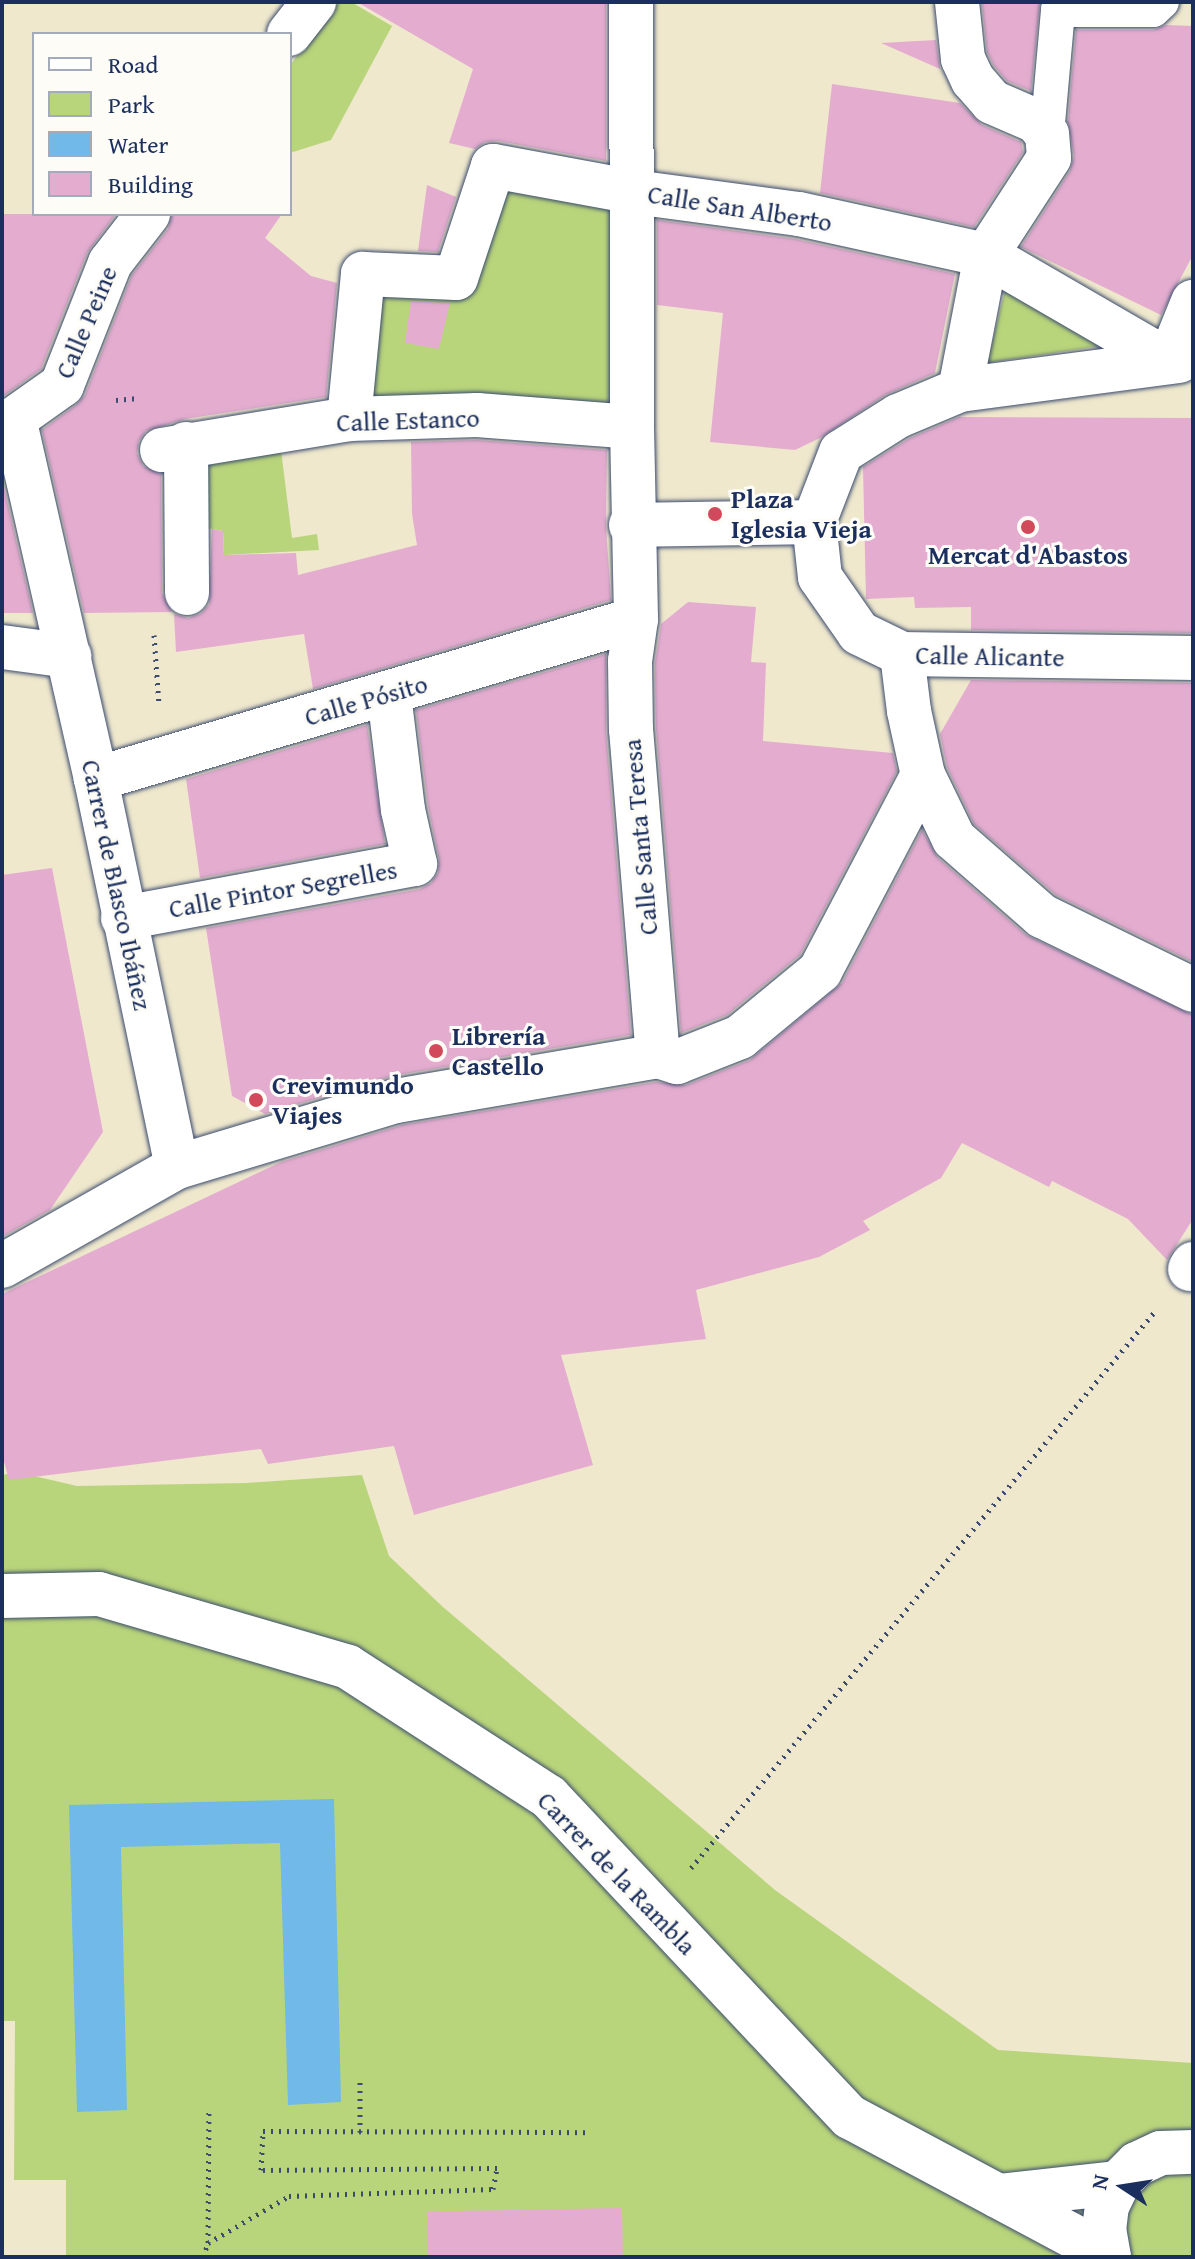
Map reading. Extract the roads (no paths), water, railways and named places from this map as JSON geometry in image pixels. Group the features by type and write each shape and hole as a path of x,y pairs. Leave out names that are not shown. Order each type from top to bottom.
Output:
{"street":[{"path":"291,32 314,2"},
{"name":"Calle Santa Teresa","path":"631,2 634,192 631,525 636,619 630,661 631,729 658,1056"},
{"path":"957,2 963,59 973,80 992,102 1036,121 1047,134 1049,158 986,255 960,390"},
{"name":"Calle San Alberto","path":"349,419 363,274 456,278 493,166 634,192 799,214 986,255 1181,361"},
{"name":"Calle Peine","path":"8,417 62,385 110,263 146,216"},
{"path":"631,525 814,522 841,452 898,416 960,390 1181,361 1193,302"},
{"name":"Calle Estanco","path":"187,593 174,447 349,419 477,415 632,427"},
{"name":"Carrer de Blasco Ibáñez","path":"8,417 69,656 177,1167"},
{"name":"Calle Alicante","path":"814,522 820,577 859,633 902,654 1193,658"},
{"name":"Calle Pósito","path":"96,779 389,695 636,619"},
{"path":"2,647 69,656"},
{"path":"902,654 909,711 923,775 954,839 1042,916 1193,990"},
{"name":"Calle Pintor Segrelles","path":"123,918 415,864 403,810 389,695"},
{"path":"2,1266 177,1167 396,1101 658,1056 677,1062 740,1037 820,971 923,775"},
{"name":"Carrer de la Rambla","path":"2,1596 99,1594 348,1667 549,1797 850,2117 1109,2256"},
{"path":"1109,2256 1104,2230 1107,2206 1118,2183 1137,2164 1161,2153 1193,2152"},
{"path":"998,2196 1118,2183"}],"lane":[{"path":"1047,134 1058,10 1153,10 1162,2"}],"water":[{"path":"334,1799 341,2102 288,2105 280,1843 121,1847 127,2110 77,2112 69,1805"}],"place":[{"name":"Plaza Iglesia Vieja","path":"715,514"},
{"name":"Mercat d'Abastos","path":"1028,527"},
{"name":"Librería Castello","path":"436,1051"},
{"name":"Crevimundo Viajes","path":"256,1100"}]}
